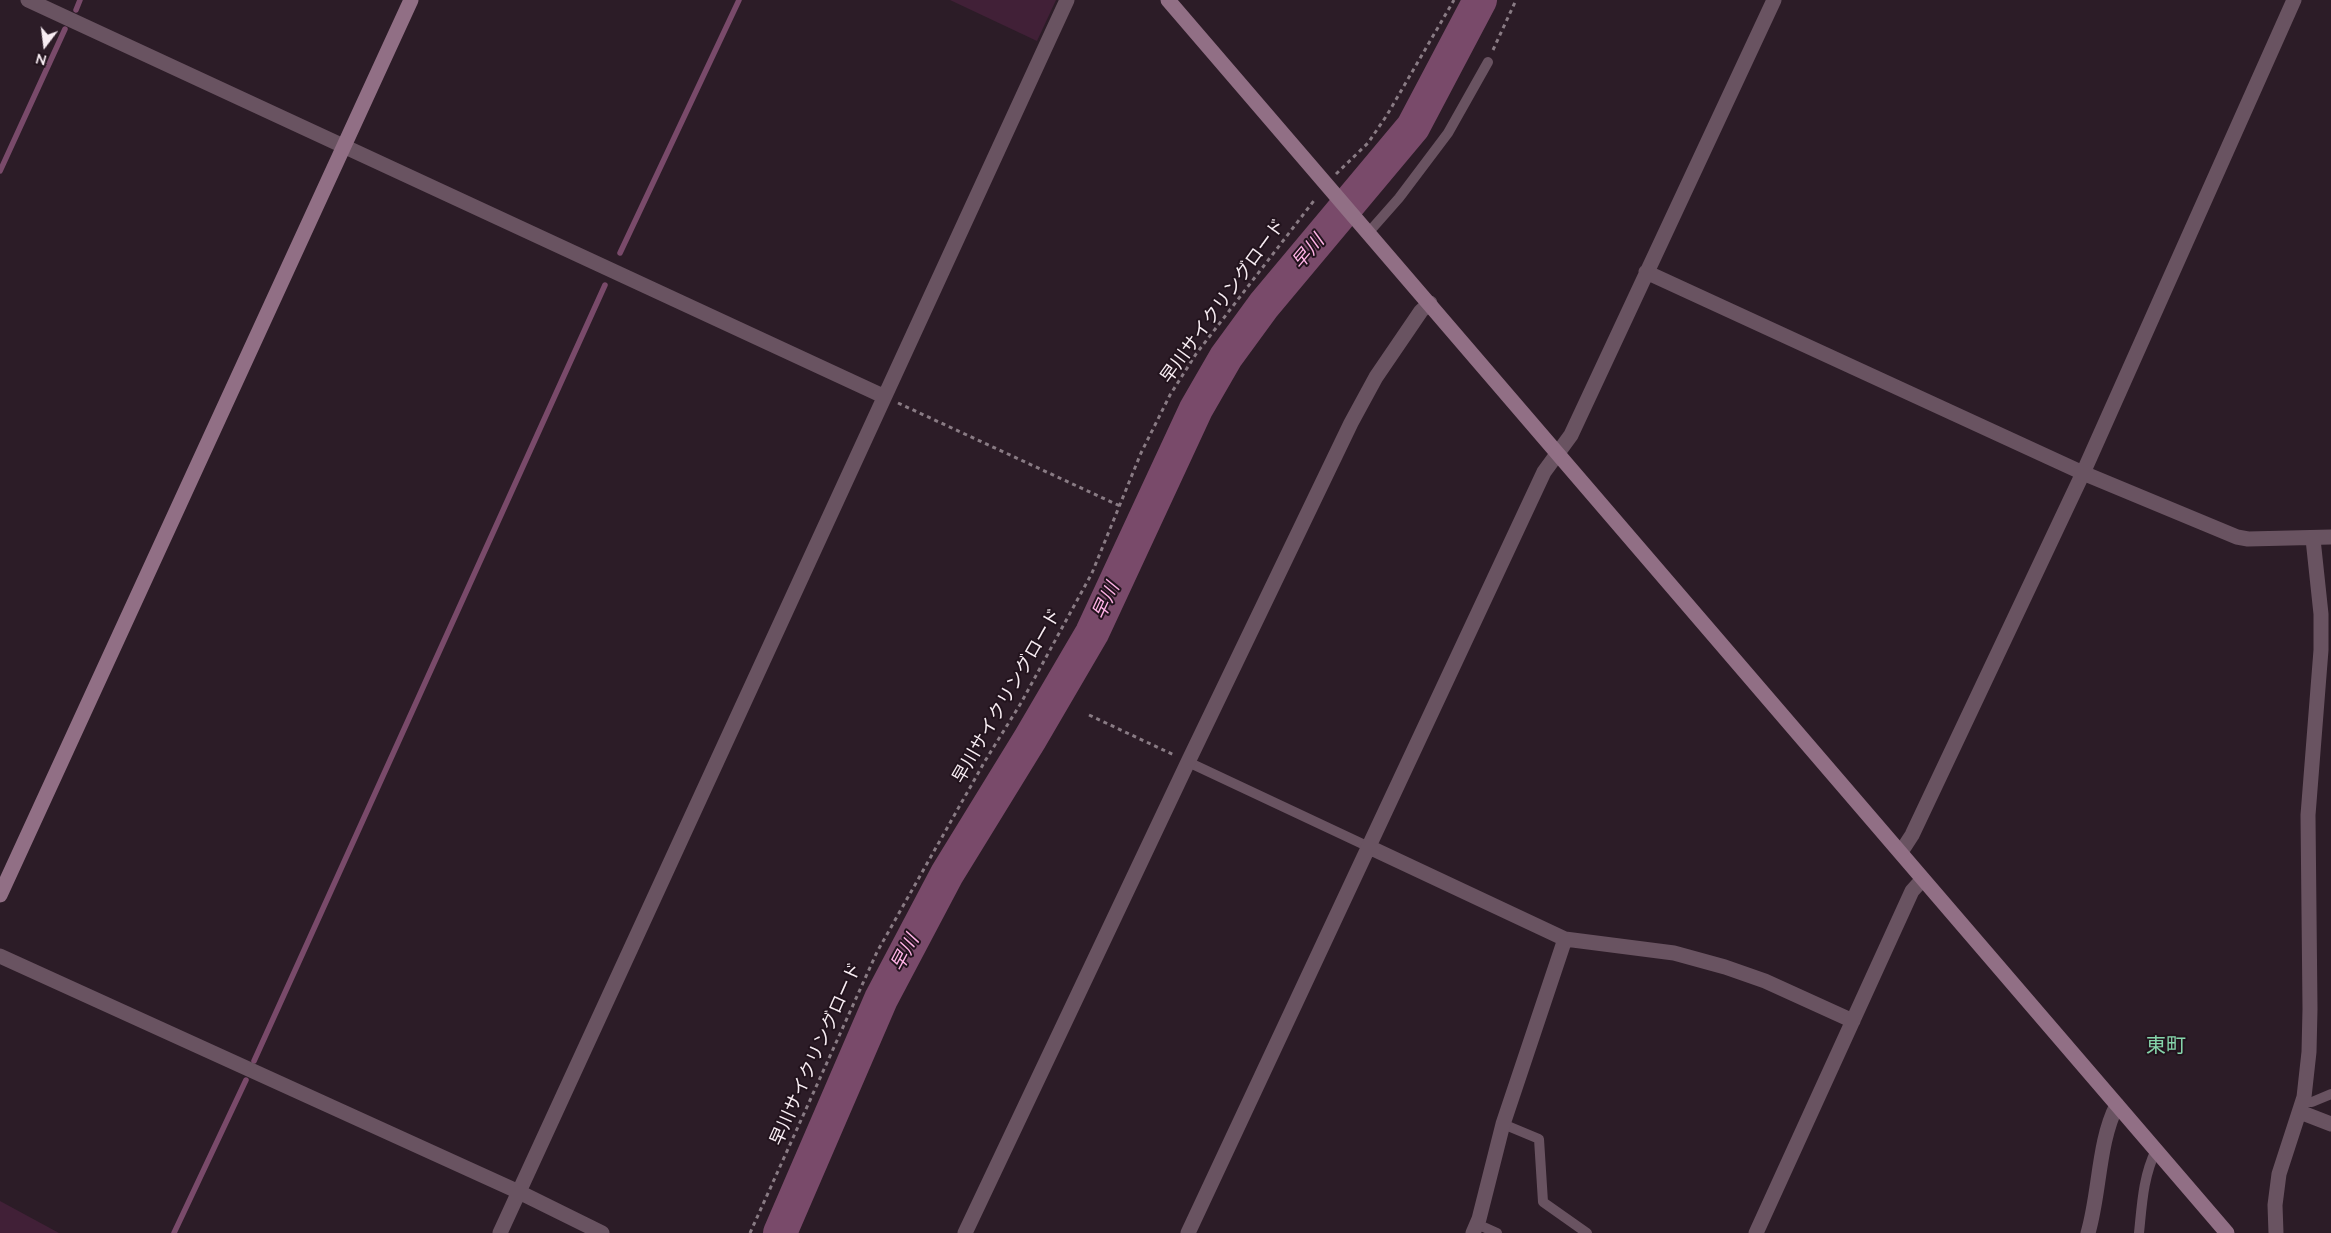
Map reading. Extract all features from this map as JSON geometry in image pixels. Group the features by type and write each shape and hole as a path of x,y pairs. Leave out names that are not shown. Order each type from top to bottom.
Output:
{"street":[{"path":"28,0 883,396"},
{"path":"0,894 411,0"},
{"path":"500,1233 883,396 1067,0"},
{"path":"1168,0 1329,185 1922,880 2227,1233"},
{"path":"1188,1233 1544,472 1571,435 1774,0"},
{"path":"1900,852 1916,826 2083,473 2294,0"},
{"path":"1646,272 2083,473 2237,537 2248,539 2331,538"},
{"path":"966,1233 1188,762 1363,399 1410,328 1430,303"},
{"path":"2276,1233 2275,1205 2280,1174 2301,1107 2307,1076 2310,1009 2308,815 2321,673 2321,614 2313,539"},
{"path":"1369,847 1565,939 1674,952 1765,981 1853,1021"},
{"path":"1756,1233 1912,891 1922,880"},
{"path":"1475,1229 1503,1124 1565,939"},
{"path":"0,956 519,1192 602,1233"},
{"path":"2088,1233 2094,1211 2109,1121 2117,1105"},
{"path":"2301,1107 2331,1124"}],"lane":[{"path":"1367,230 1399,198 1448,133 1488,62"},
{"path":"1188,762 1369,847"},
{"path":"2301,1107 2331,1094"},
{"path":"1503,1124 1539,1139 1543,1202 1583,1232"},
{"path":"2139,1233 2144,1179 2156,1150"},
{"path":"1475,1229 1497,1233"}],"path":[{"name":"早川サイクリングロード","path":"750,1233 878,952 914,883 1059,636 1092,573 1150,436 1170,395 1196,354 1329,185 1368,143 1387,115 1454,0"},
{"path":"1488,62 1516,0"},
{"path":"883,396 1120,506"},
{"path":"1089,715 1188,762"}],"shaded area":[{"path":"950,0 1056,0 1037,41"},
{"path":"0,1201 59,1233 0,1233"}],"waterway":[{"path":"76,10 80,0"},
{"path":"620,253 739,0"},
{"name":"早川","path":"780,1233 881,999 947,874 1030,739 1092,633 1196,409 1226,357 1264,305 1413,127 1480,0"},
{"path":"0,171 65,29"},
{"path":"254,1061 605,285"},
{"path":"174,1233 246,1080"}],"district":[{"name":"東町","path":"2166,1046"}]}
